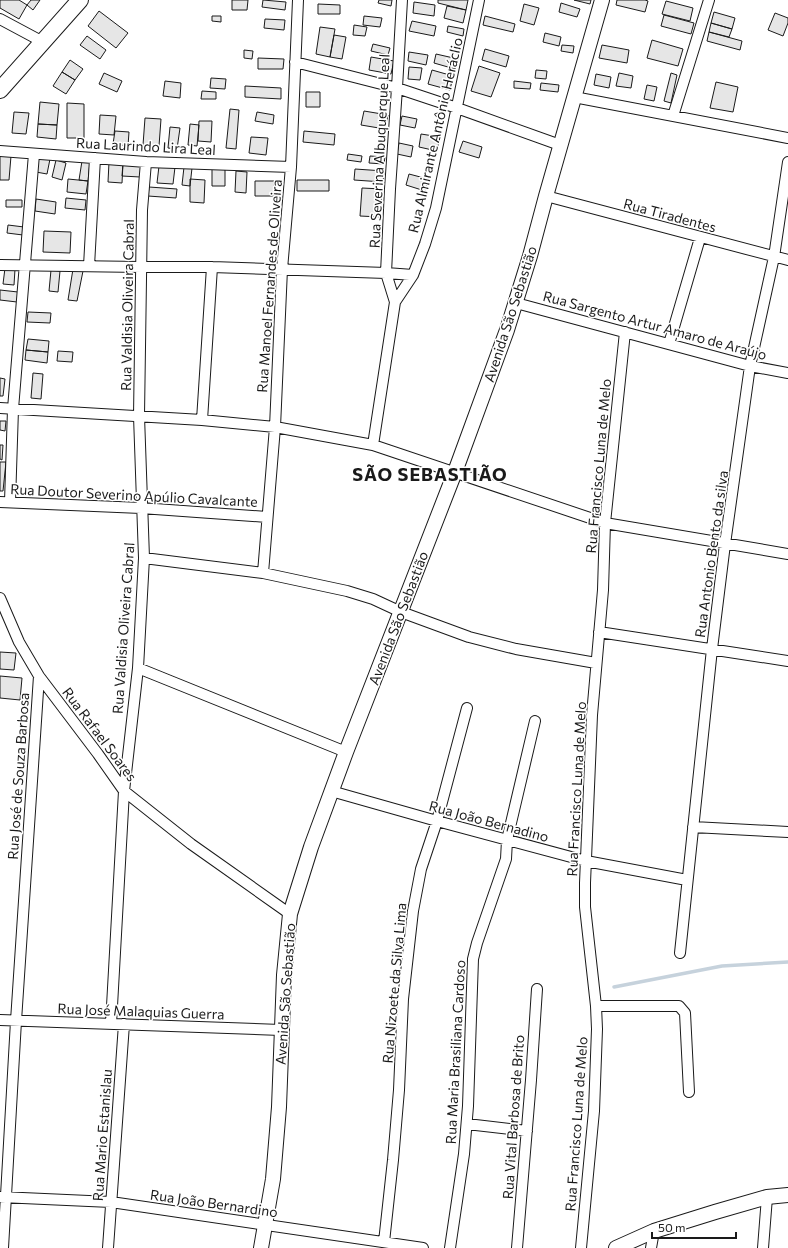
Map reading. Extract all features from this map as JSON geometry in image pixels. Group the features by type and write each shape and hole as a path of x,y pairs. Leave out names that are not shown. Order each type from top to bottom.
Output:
{"main road":[{"path":"0,90 80,0"},
{"name":"Avenida São Sebastião","path":"260,1248 273,1179 279,1107 284,975 290,914 311,847 331,791 455,472 516,303 602,0"},
{"path":"616,1248 654,1231 767,1197 788,1195"}],"street":[{"name":"Rua Manoel Fernandes de Oliveira","path":"263,573 275,426 282,269 291,167 298,0"},
{"name":"Rua Severina Albuquerque Leal","path":"396,302 386,273 402,0"},
{"name":"Rua Almirante Antônio Heráclio","path":"396,302 413,275 425,244 436,208 479,0"},
{"path":"674,116 709,0"},
{"path":"0,19 43,42"},
{"path":"295,62 397,88 560,145"},
{"path":"574,96 788,138"},
{"name":"Rua Laurindo Lira Leal","path":"0,151 146,162 291,167"},
{"path":"5,502 34,154"},
{"path":"89,266 94,158"},
{"name":"Rua Valdisia Oliveira Cabral","path":"111,1024 124,791 138,668 144,558 141,508 139,416 142,210 146,162"},
{"name":"Rua Antonio Bento da silva","path":"680,953 712,649 725,544 750,366 774,257 788,162"},
{"name":"Rua Tiradentes","path":"546,196 700,238 788,260"},
{"path":"669,344 700,238"},
{"path":"0,265 212,267 413,275"},
{"path":"202,420 212,267"},
{"path":"373,446 396,302"},
{"name":"Rua Sargento Artur Amaro de Araújo","path":"516,303 750,366 788,373"},
{"name":"Rua Francisco Luna de Melo","path":"581,1248 594,1111 596,1006 586,907 586,861 592,715 603,590 606,523 625,332"},
{"path":"0,408 202,420 275,426 373,446 606,523 788,554"},
{"name":"Rua Doutor Severino Apúlio Cavalcante","path":"5,502 141,508 267,517"},
{"path":"144,558 263,573 347,591 373,598 401,612 469,638 516,649 596,663"},
{"name":"Rua Rafael Soares","path":"0,598 19,642 39,676 124,791 191,844 290,914"},
{"path":"599,632 788,661"},
{"path":"138,668 346,752"},
{"name":"Rua José de Souza Barbosa","path":"3,1248 3,1197 39,676"},
{"name":"Rua Nizoete da Silva Lima","path":"384,1242 399,1090 408,947 413,911 421,869 437,821 467,708"},
{"name":"Rua Maria Brasiliana Cardoso","path":"450,1248 467,1124 473,959 477,942 506,860 507,840 535,720"},
{"name":"Rua João Bernadino","path":"331,791 586,861 687,880"},
{"path":"693,827 788,832"},
{"name":"Rua Vital Barbosa de Brito","path":"517,1248 527,1131 536,989"},
{"path":"596,1006 680,1006 685,1013 689,1092"},
{"name":"Rua José Malaquias Guerra","path":"0,1020 281,1030"},
{"name":"Rua Mario Estanislau","path":"108,1248 124,1024"},
{"path":"467,1124 527,1131"},
{"name":"Rua João Bernardino","path":"3,1197 111,1202 423,1248"},
{"path":"763,1248 767,1197"},
{"path":"651,1248 654,1231"}],"building":[{"path":"0,0 19,0 27,5 19,19 0,8"},
{"path":"31,0 40,0 33,10 27,5"},
{"path":"232,0 248,0 247,10 232,10"},
{"path":"263,0 286,2 285,10 262,7"},
{"path":"379,0 392,0 391,6 378,3"},
{"path":"438,0 468,0 466,10 438,3"},
{"path":"574,0 591,0 590,4"},
{"path":"617,0 648,1 645,12 616,5"},
{"path":"666,1 693,8 690,21 662,14"},
{"path":"414,2 435,5 434,16 413,13"},
{"path":"561,3 580,9 577,17 559,12"},
{"path":"318,4 340,5 340,14 318,14"},
{"path":"524,4 539,8 534,25 520,21"},
{"path":"447,6 466,10 463,23 444,18"},
{"path":"99,11 128,33 116,48 88,26"},
{"path":"714,12 735,18 732,29 711,23"},
{"path":"775,13 788,18 788,23 783,36 768,30"},
{"path":"664,15 694,23 691,34 661,26"},
{"path":"212,16 221,16 221,22 212,21"},
{"path":"364,16 382,18 380,27 363,25"},
{"path":"485,16 515,24 513,32 483,25"},
{"path":"265,19 285,20 284,30 264,28"},
{"path":"412,21 436,26 434,36 409,31"},
{"path":"711,23 732,29 729,37 709,32"},
{"path":"354,25 367,27 365,36 353,35"},
{"path":"448,26 464,29 463,36 447,32"},
{"path":"320,27 335,29 330,57 316,54"},
{"path":"709,32 742,41 740,50 707,41"},
{"path":"545,33 561,37 559,46 543,42"},
{"path":"334,35 346,37 342,59 330,57"},
{"path":"87,36 106,50 100,59 80,45"},
{"path":"652,40 683,49 678,66 647,58"},
{"path":"373,44 390,48 388,55 371,51"},
{"path":"562,45 574,46 573,53 561,51"},
{"path":"602,45 629,50 627,63 599,58"},
{"path":"485,49 509,56 506,67 482,60"},
{"path":"244,50 253,51 252,59 244,58"},
{"path":"409,52 428,55 426,65 408,61"},
{"path":"436,54 458,59 455,69 434,63"},
{"path":"371,57 394,61 391,74 369,70"},
{"path":"258,58 284,59 283,69 258,69"},
{"path":"70,60 83,69 75,80 62,72"},
{"path":"479,66 500,73 491,97 471,91"},
{"path":"409,67 422,68 420,80 408,79"},
{"path":"432,70 453,76 450,90 428,84"},
{"path":"536,70 547,71 546,79 535,78"},
{"path":"62,72 75,80 66,94 53,86"},
{"path":"104,73 122,81 117,92 99,84"},
{"path":"619,73 633,76 631,88 616,86"},
{"path":"671,73 677,75 671,103 664,101"},
{"path":"596,74 611,77 609,88 594,85"},
{"path":"211,78 226,79 225,89 210,88"},
{"path":"165,81 181,83 180,98 163,96"},
{"path":"514,81 531,83 530,89 514,88"},
{"path":"716,82 738,87 733,112 710,108"},
{"path":"541,83 559,85 558,92 540,90"},
{"path":"647,85 657,87 654,101 644,99"},
{"path":"245,86 281,88 281,99 245,97"},
{"path":"202,91 216,92 216,99 201,99"},
{"path":"306,92 320,92 320,107 306,107"},
{"path":"40,102 59,104 57,125 38,124"},
{"path":"67,103 84,104 84,138 67,138"},
{"path":"230,109 239,110 236,149 226,148"},
{"path":"364,111 388,115 385,129 361,125"},
{"path":"14,112 29,113 26,134 12,133"},
{"path":"257,112 274,115 273,124 255,121"},
{"path":"100,115 116,116 114,135 99,134"},
{"path":"402,116 417,119 415,128 400,125"},
{"path":"145,118 161,119 159,146 143,145"},
{"path":"199,121 212,121 211,142 198,141"},
{"path":"38,124 57,125 56,139 37,137"},
{"path":"190,124 199,125 197,146 188,145"},
{"path":"170,127 180,128 177,149 168,148"},
{"path":"115,131 129,132 128,146 113,144"},
{"path":"304,131 335,134 334,145 303,142"},
{"path":"421,134 440,137 437,151 419,147"},
{"path":"251,137 268,138 266,155 249,153"},
{"path":"463,141 482,147 479,158 459,152"},
{"path":"399,143 413,146 411,157 397,154"},
{"path":"348,154 362,156 361,162 347,160"},
{"path":"0,155 11,156 9,180 0,180"},
{"path":"370,156 385,157 384,164 369,163"},
{"path":"38,157 50,159 47,174 36,172"},
{"path":"56,160 66,163 62,180 52,177"},
{"path":"82,161 90,162 88,181 79,180"},
{"path":"109,162 123,163 122,183 108,182"},
{"path":"123,163 141,164 140,177 122,176"},
{"path":"159,166 175,167 173,184 157,183"},
{"path":"184,167 192,168 190,186 182,185"},
{"path":"212,168 225,168 225,186 212,186"},
{"path":"355,169 384,171 383,182 354,180"},
{"path":"236,171 247,172 246,193 235,192"},
{"path":"409,174 428,179 425,191 406,185"},
{"path":"68,179 88,181 86,194 67,192"},
{"path":"190,179 205,180 204,203 190,202"},
{"path":"297,180 329,180 329,191 297,191"},
{"path":"255,181 274,181 274,196 255,196"},
{"path":"149,187 177,189 176,198 148,196"},
{"path":"362,188 382,189 380,217 360,216"},
{"path":"66,198 86,200 85,210 65,208"},
{"path":"36,199 56,202 55,214 35,211"},
{"path":"6,200 22,200 22,207 6,207"},
{"path":"8,225 24,227 23,235 7,233"},
{"path":"44,231 71,232 70,253 43,252"},
{"path":"5,268 15,269 14,285 3,284"},
{"path":"73,269 83,271 77,301 68,300"},
{"path":"51,270 60,271 58,292 49,291"},
{"path":"0,290 18,292 17,302 0,300"},
{"path":"28,312 51,313 50,323 27,322"},
{"path":"28,339 49,341 48,352 26,350"},
{"path":"26,350 48,352 47,363 25,360"},
{"path":"58,351 73,352 72,362 57,361"},
{"path":"33,373 43,374 41,399 31,398"},
{"path":"0,378 5,379 3,396 0,396"},
{"path":"0,421 6,421 5,431 0,430"},
{"path":"0,445 3,445 2,460 0,459"},
{"path":"0,462 6,462 3,491 0,491"},
{"path":"0,652 16,653 14,670 0,669"},
{"path":"0,676 22,678 20,700 0,698"}],"waterway":[{"path":"614,987 722,966 788,962"}],"district":[{"name":"SÃO SEBASTIÃO","path":"430,474"}]}
